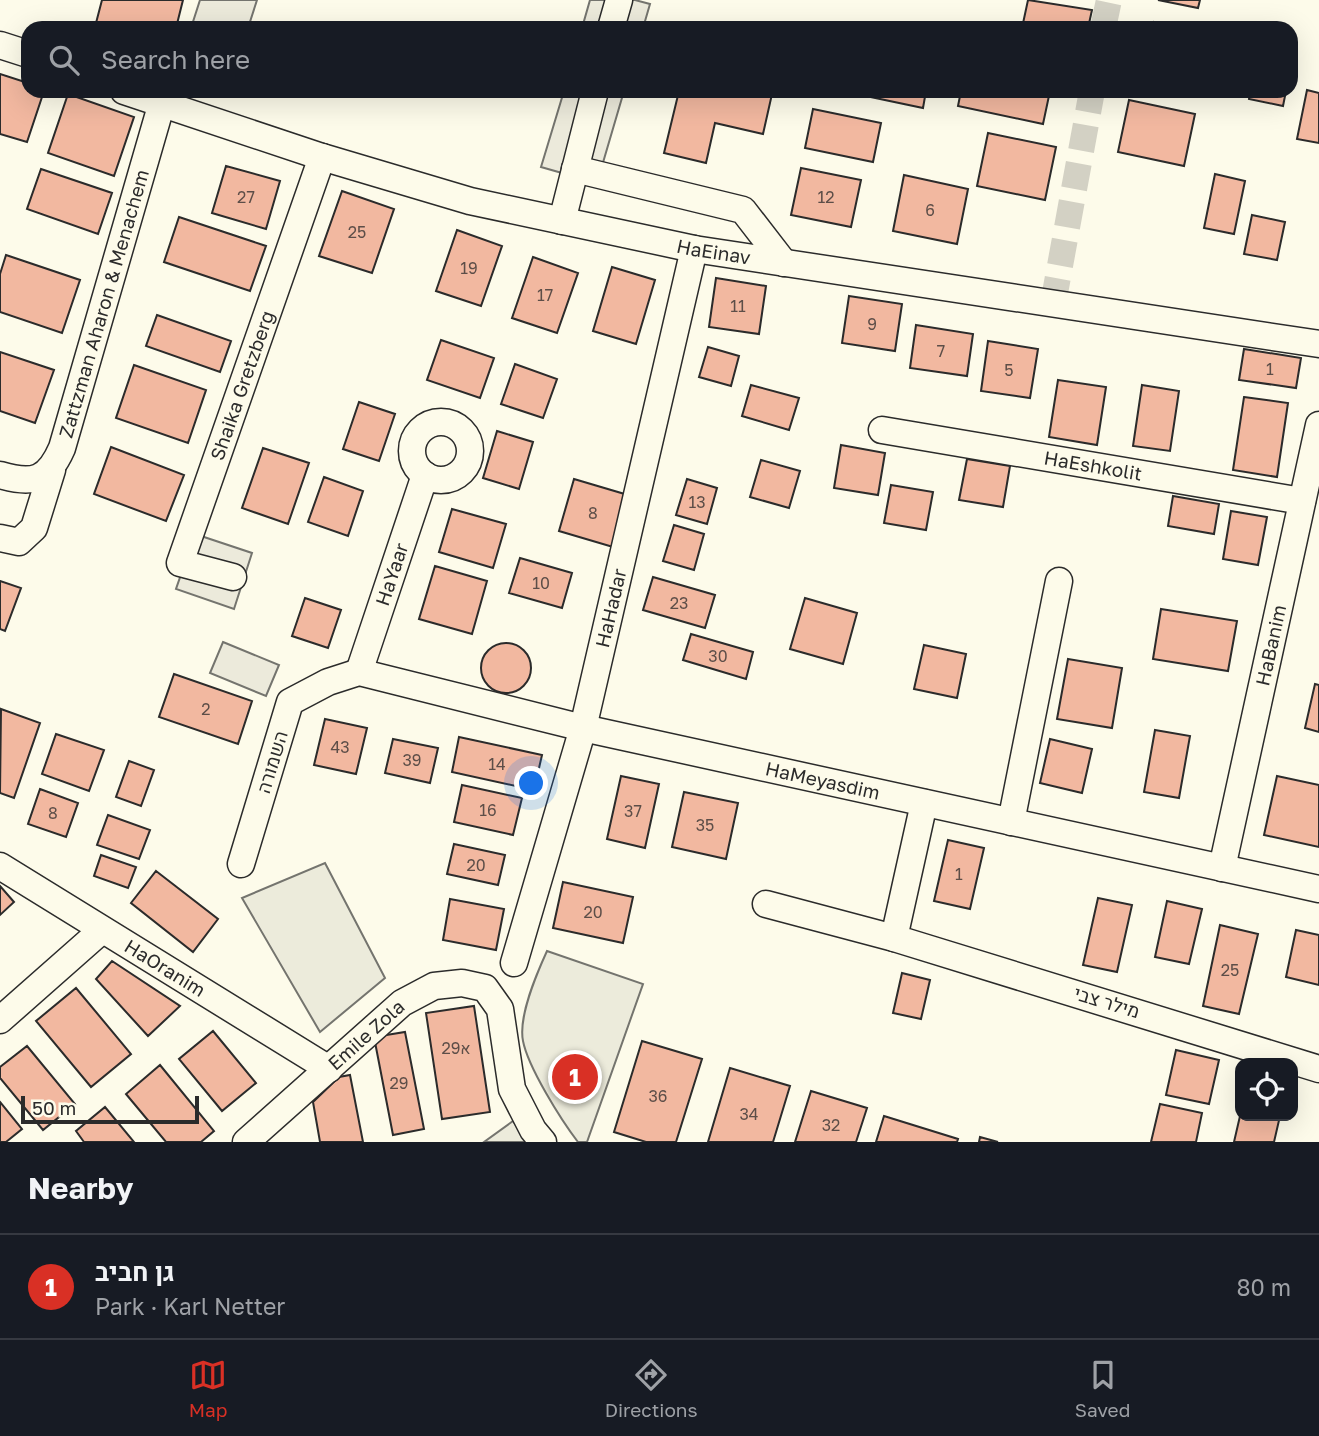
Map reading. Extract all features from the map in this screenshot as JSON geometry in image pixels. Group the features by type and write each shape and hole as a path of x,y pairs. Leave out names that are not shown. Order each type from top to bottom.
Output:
{"street":[{"path":"613,21 619,0"},
{"path":"0,45 21,52"},
{"name":"HaEinav","path":"142,98 322,158 470,201 694,249 1319,344"},
{"path":"562,221 593,98"},
{"name":"Zattzman Aharon & Menachem","path":"0,538 19,542 34,528 52,470 62,449 162,106"},
{"name":"Shaika Gretzberg","path":"233,577 180,563 322,158"},
{"path":"575,169 743,210 784,263"},
{"name":"HaHadar","path":"514,963 583,728 694,249"},
{"name":"HaBanim","path":"1222,868 1319,425"},
{"name":"HaEshkolit","path":"882,430 1302,501"},
{"path":"11,476 40,478 52,470"},
{"name":"HaYaar","path":"359,672 425,475"},
{"path":"1012,822 1059,581"},
{"name":"HaMeyasdim","path":"359,672 583,728 1319,889"},
{"name":"השמורה","path":"241,864 290,702 328,682 359,672"},
{"path":"894,938 924,803"},
{"name":"HaOranim","path":"0,866 329,1069"},
{"name":"מילר צבי","path":"766,904 894,938 1319,1069"},
{"path":"0,1020 102,930"},
{"name":"Emile Zola","path":"246,1142 402,1003 434,986 462,983 485,988 500,1009 512,1089 533,1130 543,1142"}],"shaded area":[{"path":"200,0 257,0 250,21 193,21"},
{"path":"590,0 635,0 650,4 645,21 584,21"},
{"path":"562,98 622,98 597,183 541,167"},
{"path":"195,534 252,553 234,609 176,589"},
{"path":"223,642 279,665 266,696 210,673"},
{"path":"325,863 385,978 320,1032 242,898"},
{"path":"547,951 643,984 587,1142 578,1142 554,1107 531,1065 523,1041 526,1007"},
{"path":"513,1121 528,1142 484,1142"}],"building":[{"path":"102,0 183,0 178,21 97,21"},
{"path":"1028,0 1092,10 1090,21 1024,21"},
{"path":"1158,0 1200,0 1198,8"},
{"path":"0,74 21,81 21,98 42,98 27,142 0,134"},
{"path":"1307,90 1319,93 1319,143 1297,139"},
{"path":"67,98 79,98 134,117 114,176 48,153"},
{"path":"677,98 771,98 763,134 715,123 706,163 664,153"},
{"path":"875,98 925,98 923,108"},
{"path":"960,98 1049,98 1043,124 958,106"},
{"path":"1249,98 1285,98 1283,106"},
{"path":"1129,100 1195,114 1184,166 1118,152"},
{"path":"813,109 881,123 873,162 805,148"},
{"path":"988,133 1056,147 1045,200 977,186"},
{"path":"226,166 280,181 266,229 212,213"},
{"path":"801,168 861,180 851,227 791,215"},
{"path":"41,169 112,193 98,234 27,209"},
{"path":"1215,174 1245,181 1234,234 1204,228"},
{"path":"904,175 968,189 957,244 893,231"},
{"path":"342,191 394,209 372,273 319,256"},
{"path":"1252,215 1285,222 1277,260 1244,254"},
{"path":"179,217 266,246 250,291 164,262"},
{"path":"457,230 502,246 481,306 436,291"},
{"path":"6,255 80,280 62,333 0,312 0,274"},
{"path":"533,257 578,273 557,333 512,318"},
{"path":"612,267 655,280 636,344 593,331"},
{"path":"716,278 766,286 759,334 709,327"},
{"path":"849,296 902,304 895,351 842,343"},
{"path":"157,315 231,341 220,372 146,346"},
{"path":"916,325 973,334 967,376 910,368"},
{"path":"441,340 494,358 480,398 427,380"},
{"path":"988,341 1038,349 1030,398 981,391"},
{"path":"708,347 739,356 731,386 699,377"},
{"path":"1244,349 1301,358 1296,388 1239,380"},
{"path":"0,352 54,370 35,423 0,411"},
{"path":"515,364 557,379 543,418 501,404"},
{"path":"134,365 206,390 188,443 116,418"},
{"path":"1058,380 1106,387 1097,445 1049,437"},
{"path":"751,385 799,398 789,430 742,416"},
{"path":"1142,385 1179,391 1170,451 1133,446"},
{"path":"1244,397 1288,403 1277,477 1233,470"},
{"path":"359,402 395,414 379,461 343,449"},
{"path":"497,431 533,442 519,489 483,478"},
{"path":"841,445 885,453 878,495 834,488"},
{"path":"111,447 184,475 166,521 94,494"},
{"path":"263,448 309,463 288,524 242,508"},
{"path":"967,459 1010,466 1003,507 959,500"},
{"path":"761,460 800,471 789,508 750,497"},
{"path":"324,477 363,491 348,536 308,522"},
{"path":"574,479 628,495 613,547 559,531"},
{"path":"687,479 717,488 707,524 676,515"},
{"path":"891,485 933,492 926,530 884,523"},
{"path":"1173,496 1219,504 1214,534 1168,526"},
{"path":"452,509 506,524 493,568 439,552"},
{"path":"1231,511 1267,517 1258,565 1223,559"},
{"path":"674,525 704,534 694,570 663,561"},
{"path":"520,558 572,573 562,608 509,593"},
{"path":"435,566 487,581 472,634 419,619"},
{"path":"653,577 715,595 705,628 643,610"},
{"path":"0,581 21,588 5,631 0,629"},
{"path":"305,598 341,610 328,648 292,636"},
{"path":"805,598 857,613 843,664 790,649"},
{"path":"1161,609 1237,621 1228,671 1153,659"},
{"path":"691,634 753,652 746,679 683,660"},
{"path":"506,643 524,650 531,668 524,686 506,693 488,686 481,668 488,650"},
{"path":"924,645 966,654 957,698 914,689"},
{"path":"1068,659 1122,668 1112,728 1057,719"},
{"path":"174,674 252,701 238,744 159,717"},
{"path":"1315,684 1319,685 1319,732 1305,728"},
{"path":"1,709 40,723 14,798 0,793"},
{"path":"325,719 367,728 356,774 314,765"},
{"path":"1155,730 1190,736 1179,798 1144,792"},
{"path":"56,734 104,750 89,791 42,774"},
{"path":"459,737 542,755 534,790 452,772"},
{"path":"393,739 438,748 430,783 385,773"},
{"path":"1050,739 1092,749 1082,793 1040,783"},
{"path":"129,761 154,770 141,806 116,797"},
{"path":"621,776 659,784 645,848 607,839"},
{"path":"1277,776 1319,785 1319,847 1264,835"},
{"path":"462,785 522,798 513,835 454,822"},
{"path":"40,789 78,803 66,837 28,824"},
{"path":"684,792 738,803 726,859 672,847"},
{"path":"108,815 150,830 139,859 97,845"},
{"path":"948,840 984,848 970,909 934,901"},
{"path":"454,844 505,855 498,885 447,874"},
{"path":"101,855 136,867 128,888 94,876"},
{"path":"156,871 218,919 193,952 131,903"},
{"path":"563,882 633,897 623,943 553,928"},
{"path":"0,886 14,902 0,915"},
{"path":"1098,898 1132,905 1117,972 1083,965"},
{"path":"450,899 504,909 496,950 443,940"},
{"path":"1167,901 1202,909 1189,964 1155,957"},
{"path":"1220,925 1258,934 1239,1014 1203,1006"},
{"path":"1296,930 1319,935 1319,985 1286,977"},
{"path":"112,961 180,1006 148,1036 96,979"},
{"path":"902,973 930,980 921,1019 893,1013"},
{"path":"76,988 131,1054 91,1087 36,1021"},
{"path":"474,1006 490,1112 442,1119 426,1013"},
{"path":"213,1031 256,1083 222,1111 179,1059"},
{"path":"405,1032 424,1129 393,1135 374,1037"},
{"path":"642,1041 702,1059 676,1142 646,1142 614,1132"},
{"path":"27,1046 75,1104 43,1130 0,1078 0,1067"},
{"path":"1176,1050 1219,1060 1209,1104 1166,1095"},
{"path":"160,1065 214,1131 201,1142 166,1142 126,1094"},
{"path":"730,1068 790,1086 773,1142 708,1142"},
{"path":"350,1075 363,1142 320,1142 313,1102 339,1077"},
{"path":"811,1091 867,1108 856,1142 795,1142"},
{"path":"0,1102 22,1129 6,1142 0,1142"},
{"path":"1160,1104 1202,1113 1196,1142 1151,1142"},
{"path":"105,1107 134,1142 84,1142 76,1131"},
{"path":"884,1116 958,1139 957,1142 876,1142"},
{"path":"1239,1121 1279,1121 1274,1142 1234,1142"},
{"path":"980,1137 998,1142 979,1142"}],"tunnel":[{"path":"1104,21 1109,0"},
{"path":"1053,304 1091,98"}],"place":[{"name":"גן חביב","path":"575,1077"}]}
